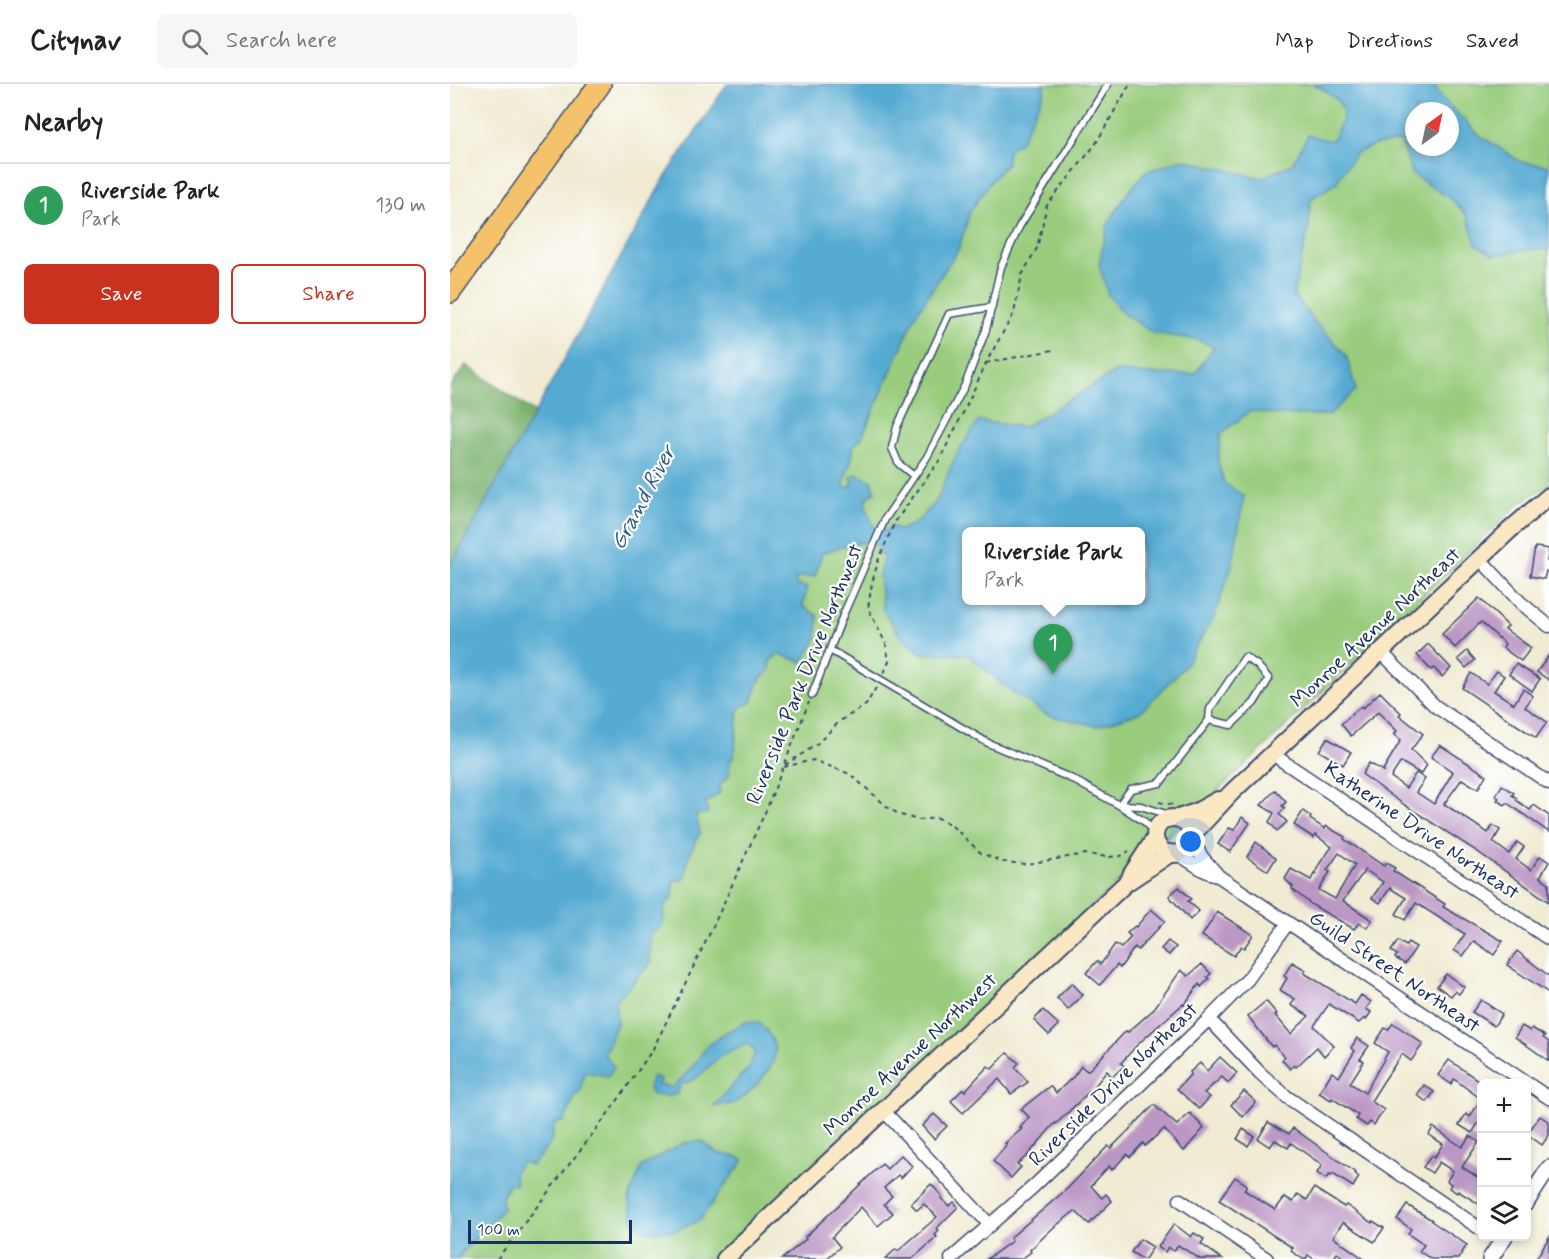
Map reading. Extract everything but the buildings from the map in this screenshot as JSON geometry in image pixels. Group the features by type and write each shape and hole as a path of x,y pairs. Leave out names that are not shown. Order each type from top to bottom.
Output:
{"highway":[{"path":"450,291 600,84"}],"main road":[{"name":"Monroe Avenue Northeast","path":"1191,837 1232,792 1530,511 1549,496"},
{"name":"Monroe Avenue Northeast","path":"1176,814 1196,812 1232,792"},
{"path":"1176,814 1186,823 1191,837 1186,848 1174,853 1161,848 1155,836 1159,825 1176,814"},
{"name":"Monroe Avenue Northwest","path":"1126,883 1155,836"},
{"name":"Monroe Avenue Northwest","path":"726,1259 1126,883 1174,853"}],"street":[{"path":"1480,559 1521,603 1549,626"},
{"path":"1381,652 1435,706 1549,783"},
{"name":"Katherine Drive Northeast","path":"1274,753 1281,760 1549,939"},
{"name":"Guild Street Northeast","path":"1191,837 1202,857 1220,877"},
{"name":"Guild Street Northeast","path":"1174,853 1220,877 1549,1098"},
{"name":"Riverside Drive Northeast","path":"951,1259 1033,1187 1209,1019 1248,979 1288,923"},
{"path":"1209,1019 1252,1065 1287,1097 1477,1227"},
{"path":"883,1110 990,1225"},
{"path":"1531,1197 1549,1168"},
{"path":"1180,1200 1267,1259"},
{"path":"1490,1259 1498,1241"}],"lane":[{"name":"Riverside Park Drive Northwest","path":"812,695 885,519 927,457 965,385 986,330 1001,267 1019,227 1108,84"},
{"path":"914,476 899,464 892,448 901,417 949,314 992,308"},
{"path":"830,650 988,743 1070,777 1119,805 1145,822 1155,836"},
{"path":"1119,805 1131,789 1160,783 1209,720 1210,709 1245,657 1257,664 1269,679 1254,703 1231,725 1209,720"},
{"path":"1119,805 1141,806 1176,814"}],"path":[{"path":"879,558 895,522 939,461 986,363 1014,313 1022,275 1037,248 1047,205 1095,145 1130,84"},
{"path":"986,363 1053,350"},
{"name":"Riverside Park Drive Northwest","path":"497,1259 613,1107 653,1049 717,919 784,766 812,695"},
{"path":"784,766 813,760 850,774 891,810 918,820 938,818 951,825 981,853 1003,862 1026,864 1085,854 1109,857 1126,854"},
{"path":"1155,804 1158,802 1176,814"}],"green space":[{"path":"1045,84 1549,84 1549,485 1522,501 1240,770 829,1149 714,1259 454,1259 502,1209 502,1198 509,1183 516,1184 513,1172 522,1161 532,1165 554,1124 564,1121 576,1094 580,1092 585,1072 604,1054 617,1023 615,1002 650,964 650,936 663,925 664,907 673,896 673,881 685,879 689,854 700,833 696,815 719,793 719,786 729,775 730,761 734,756 739,708 752,702 760,679 770,670 769,662 779,654 803,606 795,578 822,553 865,505 868,497 853,481 849,488 844,487 853,446 861,439 915,316 959,248 970,211 1007,163 1008,150 1044,93"},
{"path":"466,365 535,413 450,567 450,387"}],"water":[{"name":"Grand River","path":"727,84 1045,84 1044,93 1020,142 1008,150 1007,163 970,211 959,248 915,316 861,439 853,446 844,487 849,488 853,482 851,477 856,474 872,481 875,492 868,497 865,505 874,527 887,531 890,525 899,530 916,523 936,502 957,453 979,421 1024,427 1117,371 1142,374 1195,374 1214,347 1198,340 1153,333 1122,313 1108,295 1099,264 1108,224 1127,194 1145,172 1182,159 1261,178 1292,164 1308,135 1331,141 1341,122 1342,108 1339,102 1314,84 1432,84 1446,102 1405,102 1405,153 1401,141 1375,145 1356,153 1336,183 1311,199 1308,232 1293,294 1346,355 1356,390 1329,415 1282,415 1250,411 1221,434 1218,461 1224,483 1244,496 1232,565 1214,617 1184,667 1140,712 1097,726 1047,715 1008,689 968,655 921,653 900,636 883,610 879,575 884,557 878,553 880,547 858,543 822,553 815,576 795,578 797,586 807,587 803,606 818,616 817,638 803,662 779,654 770,661 770,670 760,679 752,702 739,708 734,756 730,761 729,775 719,786 720,793 706,803 708,813 696,815 700,833 689,854 684,879 673,881 673,896 664,907 663,925 650,936 650,964 615,1002 617,1023 604,1054 614,1067 608,1076 585,1072 580,1092 576,1095 564,1121 554,1124 551,1143 532,1165 522,1162 514,1172 516,1185 509,1183 502,1198 503,1209 486,1227 487,1232 477,1236 457,1259 450,1259 450,567 661,184"},
{"path":"1459,115 1479,135 1521,162 1549,166 1549,250 1536,249 1493,255 1476,244 1467,216 1451,199 1412,174 1406,156 1459,156"},
{"path":"746,1022 760,1023 772,1040 775,1052 766,1074 746,1095 733,1103 714,1106 750,1066 755,1052 748,1044 724,1054 697,1077 681,1084 677,1094 653,1095 648,1087 653,1076 660,1079 658,1085 673,1087 708,1045"},
{"path":"702,1141 717,1153 744,1160 699,1221 674,1231 646,1232 633,1221 629,1198 642,1166 683,1143"}],"place":[{"name":"Riverside Park","path":"1053,674"}]}
